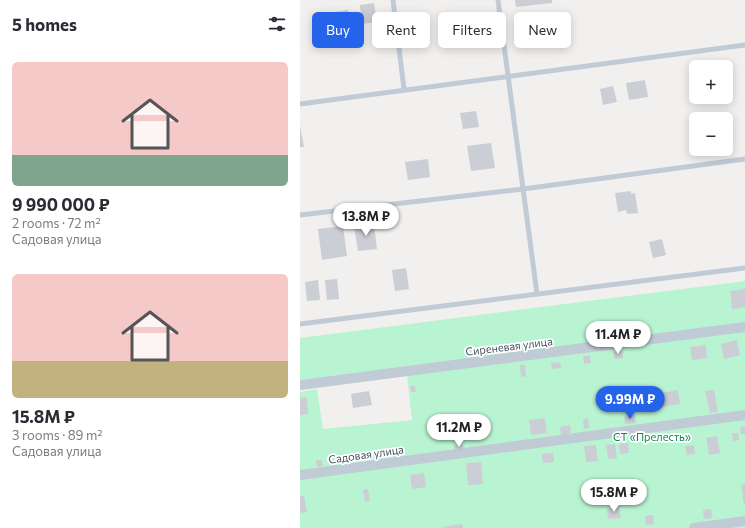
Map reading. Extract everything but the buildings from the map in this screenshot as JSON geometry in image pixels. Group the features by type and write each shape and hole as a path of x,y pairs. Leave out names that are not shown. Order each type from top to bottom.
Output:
{"street":[{"name":"Сиреневая улица","path":"300,385 745,327"},
{"name":"Садовая улица","path":"300,475 745,415"},
{"path":"694,528 745,521"}],"lane":[{"path":"393,0 404,89"},
{"path":"498,0 537,294"},
{"path":"300,104 508,75 745,45"},
{"path":"300,215 523,189 745,159"},
{"path":"300,324 745,268"}],"green space":[{"path":"745,281 745,324 300,380 300,338"},
{"name":"СТ «Прелесть»","path":"745,331 745,528 300,528 300,392 317,389 323,429 412,420 407,375"}]}
